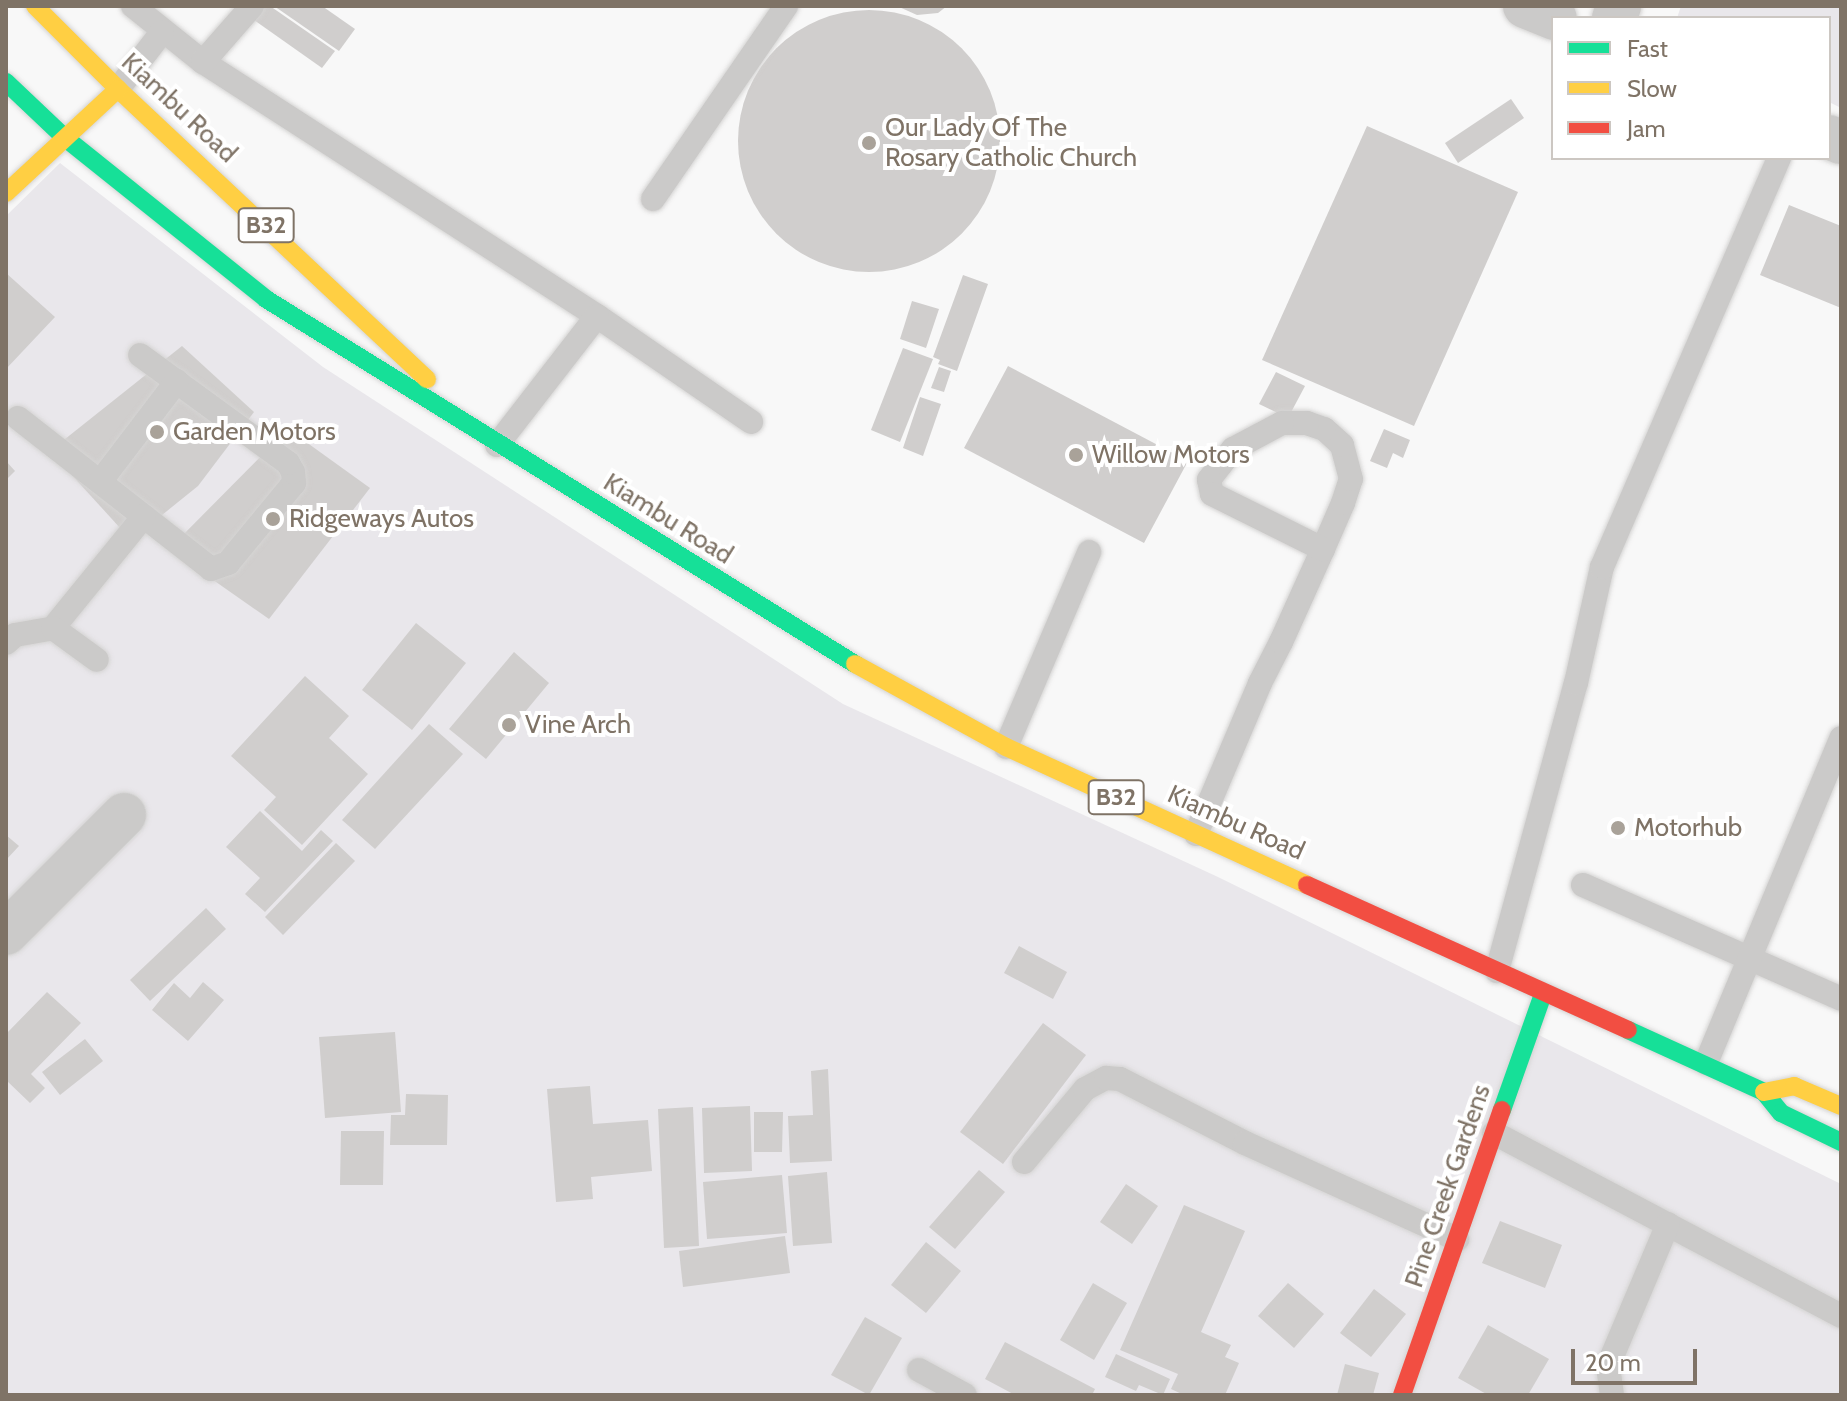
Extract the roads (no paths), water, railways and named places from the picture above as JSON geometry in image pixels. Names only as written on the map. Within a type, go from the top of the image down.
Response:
[{"type":"main road","name":"Kiambu Road","points":[[35,6],[118,89],[497,445]]},
{"type":"main road","name":"Kiambu Road","points":[[6,82],[64,137],[266,299],[822,646],[1006,747],[1543,994],[1706,1063],[1764,1092],[1781,1113],[1841,1142]]},
{"type":"main road","points":[[6,193],[118,89]]},
{"type":"main road","name":"Pine Creek Gardens","points":[[1402,1395],[1543,994]]},
{"type":"main road","name":"Kiambu Road","points":[[1764,1092],[1794,1086],[1841,1106]]},
{"type":"street","points":[[1525,6],[1551,16]]},
{"type":"street","points":[[6,933],[124,815]]},
{"type":"lane","points":[[133,6],[203,62],[597,316],[751,422]]},
{"type":"lane","points":[[203,62],[252,6]]},
{"type":"lane","points":[[653,199],[786,6]]},
{"type":"lane","points":[[118,89],[162,32]]},
{"type":"lane","points":[[1497,971],[1576,683],[1602,567],[1778,160]]},
{"type":"lane","points":[[497,445],[597,316]]},
{"type":"lane","points":[[18,418],[211,569],[228,563],[294,483],[288,463],[140,355]]},
{"type":"lane","points":[[100,482],[177,381]]},
{"type":"lane","points":[[1196,834],[1323,549],[1351,479],[1342,445],[1324,429],[1307,423],[1282,423],[1233,449],[1209,480],[1212,494],[1323,549]]},
{"type":"lane","points":[[6,643],[15,635],[53,628],[144,516]]},
{"type":"lane","points":[[1006,747],[1089,552]]},
{"type":"lane","points":[[53,628],[97,660]]},
{"type":"lane","points":[[1706,1063],[1841,738]]},
{"type":"lane","points":[[1583,885],[1841,999]]},
{"type":"lane","points":[[1024,1162],[1085,1089],[1106,1078],[1120,1079],[1245,1143],[1457,1239]]},
{"type":"lane","points":[[1494,1133],[1841,1316]]},
{"type":"lane","points":[[1612,1395],[1608,1366],[1668,1224]]},
{"type":"lane","points":[[919,1370],[965,1395]]},
{"type":"place","name":"Our Lady Of The Rosary Catholic Church","points":[[869,143]]},
{"type":"place","name":"Garden Motors","points":[[157,432]]},
{"type":"place","name":"Willow Motors","points":[[1076,455]]},
{"type":"place","name":"Ridgeways Autos","points":[[273,519]]},
{"type":"place","name":"Vine Arch","points":[[509,725]]},
{"type":"place","name":"Motorhub","points":[[1618,828]]}]
